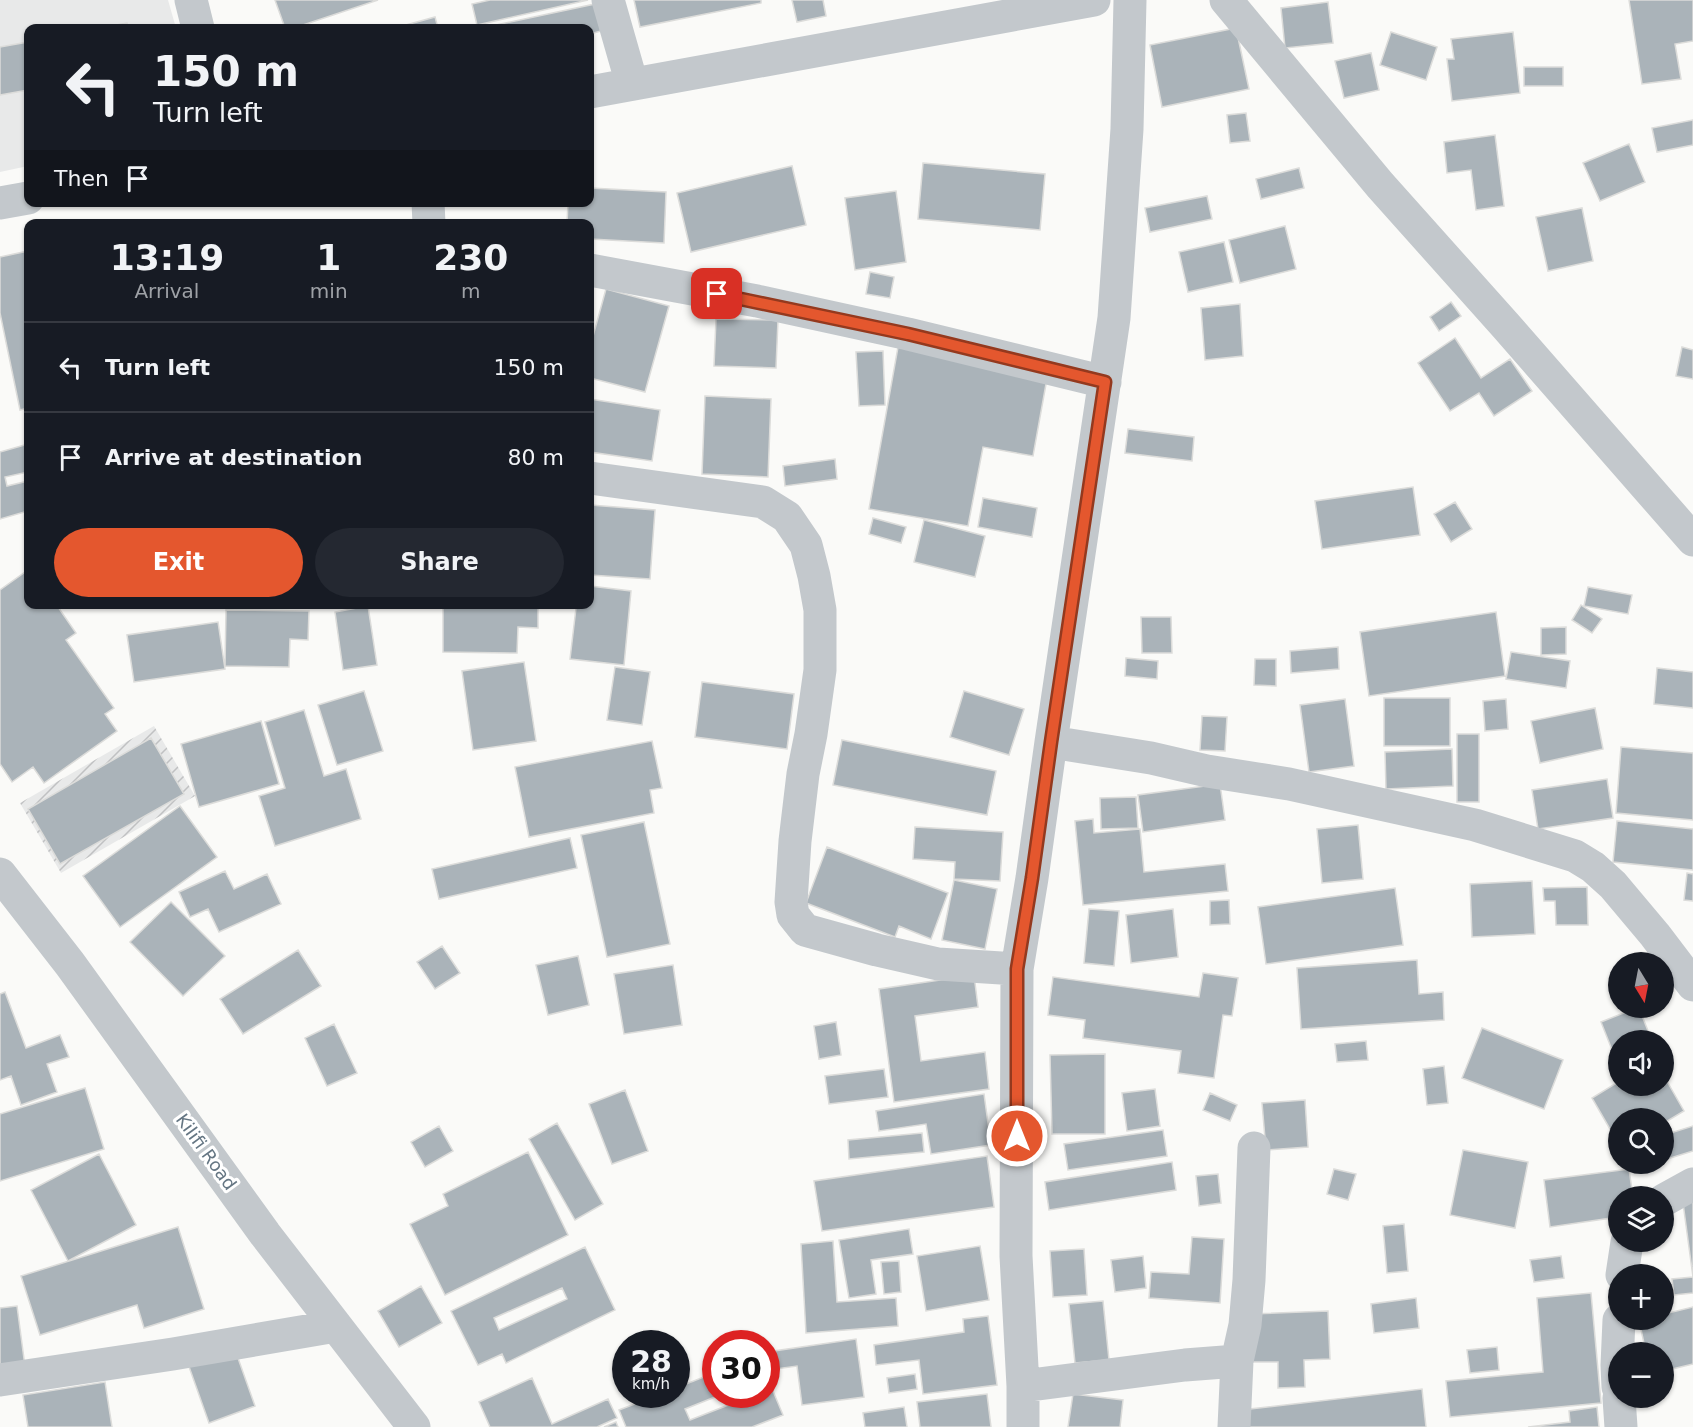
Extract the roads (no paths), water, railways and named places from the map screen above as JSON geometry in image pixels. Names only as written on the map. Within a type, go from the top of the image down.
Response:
[{"type":"street","points":[[191,0],[197,24]]},
{"type":"street","points":[[608,0],[632,84]]},
{"type":"street","points":[[594,91],[1094,0]]},
{"type":"street","points":[[1023,1427],[1016,1256],[1017,969],[1114,318],[1127,129],[1130,0]]},
{"type":"street","points":[[1226,0],[1380,185],[1693,540]]},
{"type":"street","points":[[0,204],[24,199]]},
{"type":"street","points":[[594,271],[908,334],[1105,382]]},
{"type":"street","points":[[594,479],[763,502],[787,517],[806,545],[820,610],[820,670],[795,841],[791,902],[793,915],[798,922],[805,930],[938,964],[1017,969]]},
{"type":"street","points":[[1051,742],[1300,786],[1475,825],[1575,856],[1593,867],[1613,885],[1693,985]]},
{"type":"street","name":"Kilifi Road","points":[[0,875],[77,973],[265,1234],[414,1427]]},
{"type":"street","points":[[1234,1427],[1237,1361],[1245,1326],[1249,1280],[1254,1148]]},
{"type":"street","points":[[1674,1194],[1693,1184]]},
{"type":"street","points":[[0,1380],[336,1326]]},
{"type":"street","points":[[1023,1386],[1185,1365],[1237,1361]]},
{"type":"street","points":[[1620,1408],[1621,1427]]}]
